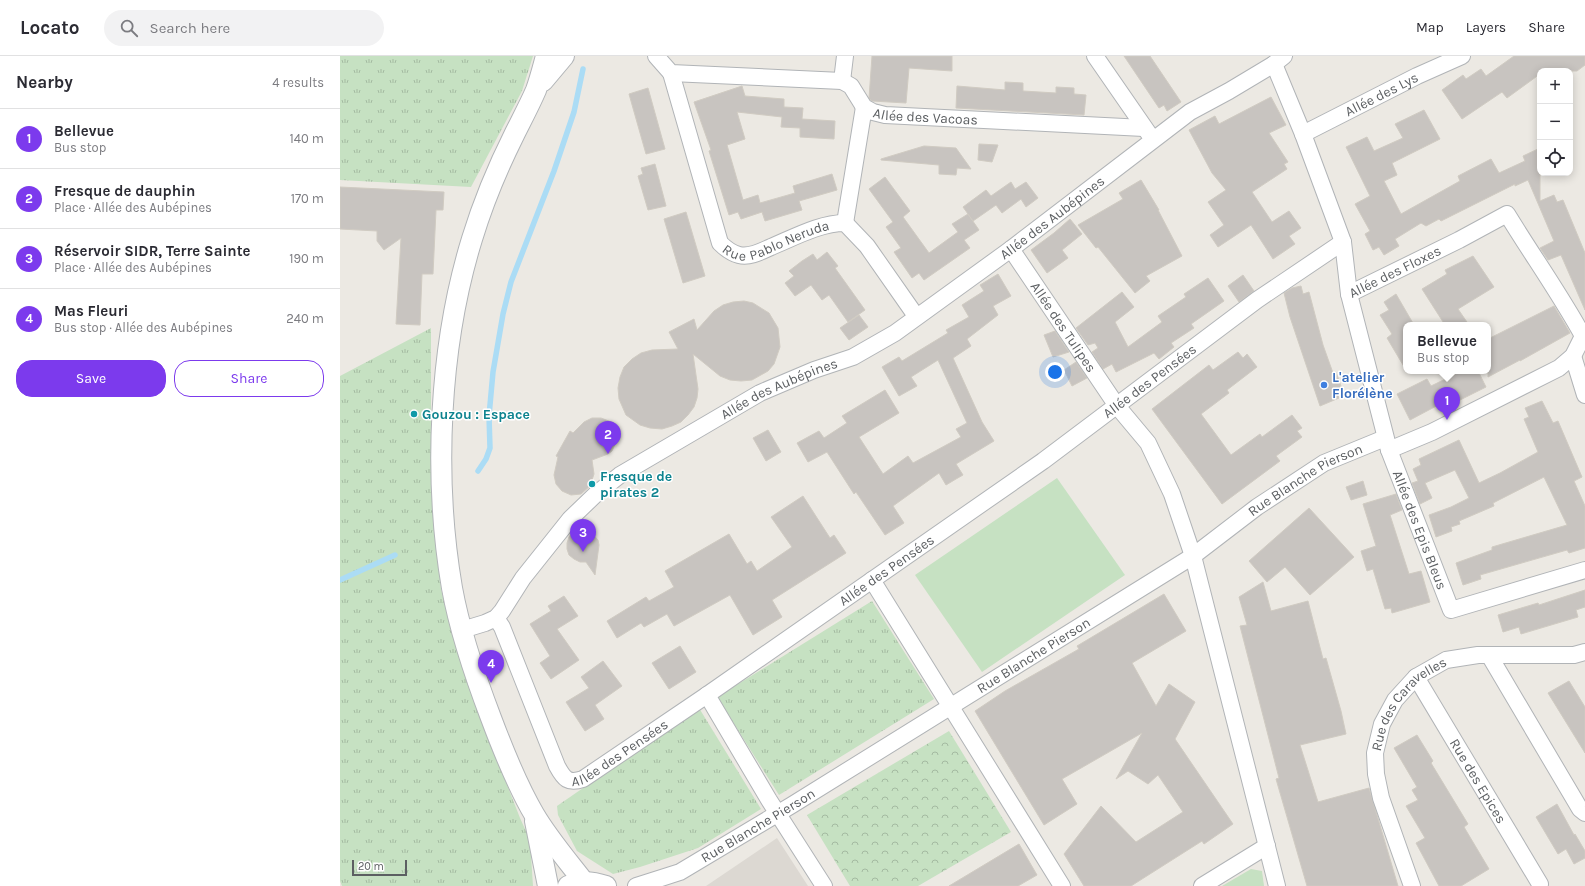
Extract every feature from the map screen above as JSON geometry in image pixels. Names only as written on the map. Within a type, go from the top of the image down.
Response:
[{"type":"street","points":[[546,56],[536,89],[483,204],[462,275],[448,341],[443,407],[443,508],[452,588],[462,630],[478,684],[495,730],[534,815],[576,884],[596,883],[606,886]]},
{"type":"street","points":[[536,89],[564,56]]},
{"type":"street","points":[[656,56],[671,73],[842,81],[846,56]]},
{"type":"street","points":[[1096,56],[1149,134]]},
{"type":"street","name":"Allée des Lys","points":[[1303,134],[1417,76],[1462,56]]},
{"type":"street","name":"Allée des Aubépines","points":[[496,618],[526,573],[570,519],[596,494],[620,475],[760,393],[814,370],[853,357],[895,333],[916,316],[1011,249],[1149,134],[1279,60]]},
{"type":"street","name":"Allée des Floxes","points":[[1279,60],[1303,134],[1343,242],[1349,294],[1459,240],[1507,214],[1584,334]]},
{"type":"street","name":"Rue Pablo Neruda","points":[[671,73],[720,244],[729,252],[740,256],[753,254],[811,230],[833,224],[845,223],[868,246],[916,316]]},
{"type":"street","name":"Allée des Vacoas","points":[[842,81],[851,86],[864,107],[873,112],[885,115],[1149,134]]},
{"type":"street","points":[[845,223],[864,107]]},
{"type":"street","name":"Allée des Pensées","points":[[496,618],[502,627],[557,766],[562,775],[568,781],[574,782],[583,779],[707,695],[1043,461],[1257,300],[1343,242]]},
{"type":"street","name":"Allée des Tulipes","points":[[1011,249],[1116,406],[1148,443],[1172,494],[1192,556],[1277,886]]},
{"type":"street","name":"Allée des Epis Bleus","points":[[1349,294],[1387,444],[1451,610],[1585,570]]},
{"type":"street","points":[[1584,334],[1573,356],[1585,396]]},
{"type":"street","name":"Rue Blanche Pierson","points":[[636,886],[680,872],[778,813],[1192,556],[1257,507],[1324,463],[1432,432],[1559,368],[1573,356]]},
{"type":"street","points":[[872,580],[1062,886]]},
{"type":"street","points":[[462,630],[485,624],[496,618]]},
{"type":"street","name":"Rue des Caravelles","points":[[1412,886],[1381,798],[1376,774],[1375,753],[1382,724],[1395,700],[1416,677],[1446,660],[1478,655],[1574,654],[1585,652]]},
{"type":"street","points":[[1489,655],[1580,809],[1585,813]]},
{"type":"street","name":"Rue des Epices","points":[[1416,677],[1540,884]]},
{"type":"street","points":[[707,695],[824,886]]},
{"type":"street","points":[[534,815],[548,886]]},
{"type":"street","points":[[1202,886],[1267,846]]},
{"type":"street","name":"Rue Blanche Pierson","points":[[666,886],[680,872]]},
{"type":"shaded area","points":[[777,838],[808,886],[706,886]]},
{"type":"green space","points":[[340,56],[533,56],[522,91],[471,187],[340,180]]},
{"type":"green space","points":[[431,328],[431,489],[441,589],[451,631],[481,718],[530,840],[533,886],[342,886],[340,881],[340,376]]},
{"type":"green space","points":[[1057,478],[1125,575],[982,672],[915,575]]},
{"type":"green space","points":[[872,601],[934,699],[779,795],[717,697]]},
{"type":"green space","points":[[699,708],[761,809],[698,848],[640,867],[613,874],[577,851],[558,815],[557,806]]},
{"type":"green space","points":[[949,731],[1011,832],[918,886],[850,886],[807,815]]},
{"type":"green space","points":[[1251,869],[1262,871],[1264,886],[1222,886]]},
{"type":"building","points":[[872,56],[952,56],[952,71],[909,68],[906,103],[872,101],[869,98]]},
{"type":"building","points":[[1124,56],[1150,56],[1181,102],[1167,111],[1164,105],[1159,108]]},
{"type":"building","points":[[1514,56],[1585,56],[1585,65],[1577,71],[1573,71],[1573,68],[1537,68],[1537,76],[1507,98],[1502,92],[1462,119],[1442,90],[1463,75],[1466,79],[1481,69],[1486,76]]},
{"type":"building","points":[[1005,82],[1023,83],[1023,91],[1056,93],[1056,87],[1074,88],[1074,94],[1086,95],[1084,115],[956,108],[957,86],[1005,90]]},
{"type":"building","points":[[742,86],[745,96],[784,99],[784,107],[803,108],[802,119],[835,121],[834,139],[800,137],[800,128],[781,127],[782,117],[737,112],[745,139],[727,145],[743,200],[758,195],[760,203],[795,193],[793,186],[832,174],[837,190],[799,201],[802,210],[765,221],[762,212],[741,219],[738,212],[729,215],[709,151],[711,150],[694,102]]},
{"type":"building","points":[[648,88],[665,149],[646,154],[629,94]]},
{"type":"building","points":[[1271,97],[1286,125],[1269,133],[1288,162],[1284,164],[1287,169],[1252,192],[1272,222],[1289,211],[1301,228],[1289,236],[1295,244],[1273,259],[1251,225],[1218,247],[1210,235],[1224,225],[1208,202],[1226,190],[1212,173],[1189,130],[1215,116],[1219,124]]},
{"type":"building","points":[[1424,110],[1440,139],[1392,163],[1397,175],[1384,181],[1401,214],[1460,181],[1458,176],[1491,159],[1499,173],[1525,161],[1523,156],[1537,149],[1537,176],[1540,176],[1540,201],[1554,195],[1557,202],[1563,200],[1585,253],[1585,310],[1561,255],[1548,260],[1540,248],[1554,241],[1528,180],[1515,186],[1515,184],[1441,221],[1439,219],[1426,226],[1421,223],[1395,239],[1399,246],[1384,255],[1379,247],[1373,250],[1365,234],[1370,231],[1355,204],[1370,196],[1346,147],[1367,137],[1374,151],[1403,138],[1395,124]]},
{"type":"building","points":[[979,144],[998,145],[992,162],[978,160]]},
{"type":"building","points":[[924,146],[956,148],[971,169],[957,168],[956,175],[939,174],[939,165],[881,160]]},
{"type":"building","points":[[655,164],[666,206],[648,210],[638,176],[643,174],[641,168]]},
{"type":"building","points":[[885,177],[910,211],[903,217],[929,253],[958,232],[952,224],[968,214],[979,230],[964,240],[970,248],[924,280],[919,273],[912,278],[894,252],[901,248],[886,227],[893,222],[869,189]]},
{"type":"building","points":[[1141,180],[1159,210],[1182,256],[1146,276],[1150,281],[1135,293],[1078,225],[1123,199],[1119,193]]},
{"type":"building","points":[[1011,182],[1015,189],[1026,182],[1038,198],[1026,207],[1021,199],[1002,213],[996,205],[973,221],[963,207],[986,190],[991,196]]},
{"type":"building","points":[[340,187],[444,192],[443,210],[436,210],[433,274],[422,274],[420,325],[396,324],[401,238],[384,250],[377,241],[377,231],[340,229]]},
{"type":"building","points":[[686,212],[705,276],[683,283],[664,219]]},
{"type":"building","points":[[1070,219],[1082,234],[1062,250],[1068,258],[1047,273],[1031,250]]},
{"type":"building","points":[[827,252],[838,266],[835,268],[865,310],[848,322],[829,295],[822,300],[811,285],[795,296],[785,283],[794,276],[789,271],[802,261],[813,254],[817,260]]},
{"type":"building","points":[[1473,256],[1494,287],[1458,309],[1467,322],[1443,322],[1422,289],[1447,274],[1445,270]]},
{"type":"building","points":[[998,274],[1011,296],[993,306],[998,315],[967,339],[971,346],[953,358],[982,422],[994,441],[956,464],[963,475],[946,485],[939,473],[893,506],[904,523],[885,535],[856,492],[854,494],[827,452],[808,462],[797,443],[819,431],[824,438],[847,423],[842,416],[885,390],[899,413],[859,437],[883,474],[908,456],[913,463],[961,437],[956,429],[967,423],[938,360],[911,377],[917,386],[899,396],[882,367],[899,357],[902,361],[948,333],[946,330],[969,317],[962,305],[984,291],[980,285]]},
{"type":"building","points":[[1243,275],[1254,291],[1239,302],[1228,286]]},
{"type":"building","points":[[1208,278],[1224,301],[1191,324],[1194,328],[1171,343],[1174,347],[1159,359],[1154,353],[1116,372],[1112,364],[1103,369],[1092,352],[1098,348],[1095,343],[1088,345],[1076,328],[1122,292],[1134,307],[1115,322],[1128,347],[1162,322],[1158,316],[1186,297],[1184,294]]},
{"type":"building","points":[[1301,286],[1303,294],[1309,292],[1323,345],[1333,373],[1336,372],[1342,389],[1336,390],[1339,398],[1320,406],[1290,317],[1284,293],[1292,288]]},
{"type":"building","points":[[1396,294],[1412,322],[1403,322],[1403,365],[1387,338],[1392,334],[1380,315],[1389,310],[1384,302]]},
{"type":"building","points":[[744,301],[753,303],[769,313],[778,328],[780,347],[774,364],[768,371],[752,380],[730,380],[720,376],[693,354],[698,389],[697,398],[694,407],[681,422],[662,429],[650,428],[640,425],[626,415],[619,399],[618,388],[624,367],[632,359],[641,353],[652,350],[678,349],[669,332],[694,319],[697,330],[714,311],[723,305]]},
{"type":"building","points":[[1554,306],[1570,333],[1488,377],[1488,374],[1491,374],[1491,338]]},
{"type":"building","points":[[859,315],[868,327],[849,340],[840,328]]},
{"type":"building","points":[[1055,331],[1069,352],[1053,357],[1044,335]]},
{"type":"building","points":[[1238,352],[1243,358],[1247,354],[1257,367],[1227,390],[1229,393],[1201,414],[1231,455],[1260,434],[1262,437],[1292,415],[1302,428],[1297,431],[1302,437],[1276,456],[1280,461],[1222,504],[1152,409],[1209,365],[1213,370]]},
{"type":"building","points":[[1076,362],[1087,378],[1072,386],[1064,370]]},
{"type":"building","points":[[1456,374],[1480,374],[1486,387],[1444,408],[1442,403],[1410,420],[1397,394],[1427,379],[1431,386]]},
{"type":"building","points":[[1542,401],[1553,423],[1558,421],[1582,477],[1574,481],[1585,506],[1585,548],[1569,553],[1567,550],[1480,575],[1481,579],[1463,585],[1456,563],[1492,550],[1492,547],[1567,525],[1544,477],[1493,503],[1494,506],[1459,521],[1460,524],[1451,527],[1452,531],[1436,537],[1429,515],[1451,507],[1469,498],[1455,470],[1425,483],[1432,498],[1420,504],[1412,483],[1418,481],[1413,469],[1421,465],[1419,459],[1459,440],[1479,483],[1500,473],[1538,452],[1524,419],[1529,417],[1525,408]]},
{"type":"building","points":[[592,418],[601,418],[614,423],[616,442],[612,451],[608,454],[592,460],[594,474],[590,486],[581,494],[571,495],[562,491],[556,484],[554,475],[558,457],[556,456],[570,431],[573,433],[584,422]]},
{"type":"building","points":[[768,430],[781,452],[766,461],[753,438]]},
{"type":"building","points":[[1363,481],[1367,495],[1351,500],[1346,487]]},
{"type":"building","points":[[1396,494],[1402,510],[1390,515],[1409,574],[1421,571],[1430,602],[1392,613],[1391,608],[1385,609],[1373,569],[1367,571],[1361,551],[1376,546],[1363,504]]},
{"type":"building","points":[[803,496],[830,538],[834,535],[846,553],[772,600],[782,617],[753,635],[730,595],[674,626],[667,614],[644,627],[641,623],[617,638],[607,621],[646,597],[649,601],[674,587],[665,571],[729,534],[747,564],[751,561],[757,571],[792,547],[771,517]]},
{"type":"building","points":[[1309,508],[1354,557],[1310,595],[1285,567],[1267,582],[1249,561]]},
{"type":"building","points":[[585,529],[590,531],[598,540],[599,545],[595,575],[586,562],[580,562],[574,559],[569,555],[567,549],[569,537],[573,532]]},
{"type":"building","points":[[1263,582],[1271,611],[1308,601],[1323,659],[1326,658],[1341,711],[1346,734],[1300,745],[1318,802],[1369,788],[1398,886],[1307,886],[1276,779],[1279,778],[1240,626],[1247,625],[1239,597]]},
{"type":"building","points":[[1585,590],[1585,607],[1576,610],[1578,617],[1521,634],[1519,627],[1503,632],[1498,615],[1538,603],[1539,605]]},
{"type":"building","points":[[1164,594],[1186,631],[1132,663],[1156,706],[1169,684],[1195,702],[1175,739],[1233,824],[1204,844],[1202,841],[1131,886],[1084,886],[1064,854],[1101,806],[1136,842],[1183,812],[1158,775],[1148,784],[1128,771],[1116,779],[1142,733],[1062,779],[1077,804],[1044,825],[975,711],[1005,691],[1079,649],[1077,646]]},
{"type":"building","points":[[564,596],[578,616],[557,629],[579,660],[551,679],[540,663],[550,656],[530,624],[551,611],[548,606]]},
{"type":"building","points":[[680,646],[696,672],[669,689],[652,663]]},
{"type":"building","points":[[603,661],[622,686],[595,705],[604,719],[585,731],[566,702],[589,688],[581,677]]},
{"type":"building","points":[[1569,681],[1585,707],[1585,753],[1548,693]]},
{"type":"building","points":[[1417,735],[1433,761],[1431,763],[1468,824],[1464,827],[1489,869],[1461,886],[1439,886],[1416,843],[1425,838],[1406,806],[1418,800],[1412,790],[1417,787],[1394,748]]},
{"type":"building","points":[[1557,804],[1574,835],[1575,834],[1585,851],[1585,858],[1574,864],[1566,849],[1558,854],[1536,817]]},
{"type":"building","points":[[1019,844],[1037,875],[1018,886],[949,886]]},
{"type":"waterway","points":[[478,471],[486,459],[490,448],[489,416],[493,372],[503,314],[511,282],[554,171],[574,112],[583,69]]},
{"type":"waterway","points":[[340,580],[395,555]]},
{"type":"place","name":"L'atelier Florélène","points":[[1324,385]]},
{"type":"place","name":"Gouzou : Espace","points":[[414,414]]},
{"type":"place","name":"Bellevue","points":[[1447,420]]},
{"type":"place","name":"Fresque de dauphin","points":[[608,454]]},
{"type":"place","name":"Fresque de pirates 2","points":[[592,484]]},
{"type":"place","name":"Réservoir SIDR, Terre Sainte","points":[[583,552]]},
{"type":"place","name":"Mas Fleuri","points":[[491,683]]}]
